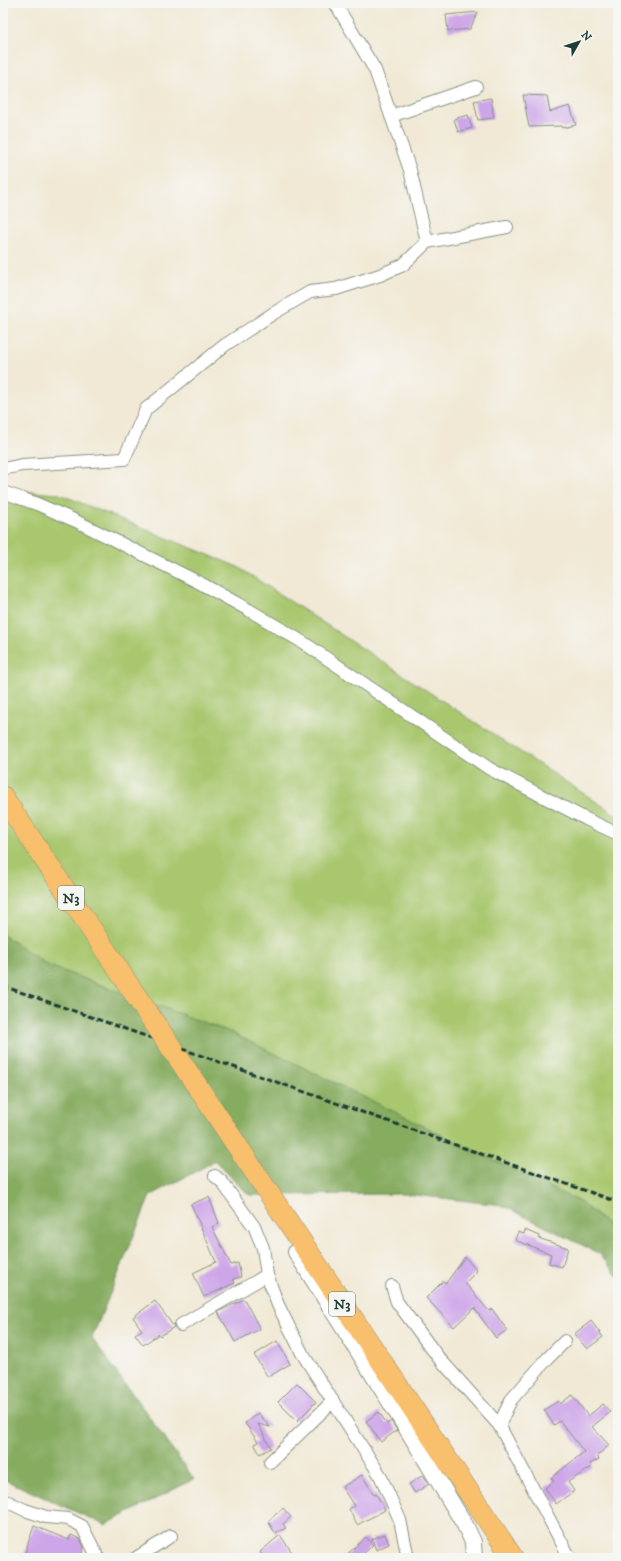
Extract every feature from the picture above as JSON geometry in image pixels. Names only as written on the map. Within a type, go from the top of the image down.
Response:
[{"type":"highway","name":"N3","points":[[3,797],[248,1165],[513,1558]]},
{"type":"street","points":[[335,3],[375,70],[410,170],[427,242]]},
{"type":"street","points":[[391,116],[476,87]]},
{"type":"street","points":[[3,469],[22,465],[124,459],[146,409],[225,345],[310,292],[336,288],[380,275],[403,265],[427,242],[507,227]]},
{"type":"street","points":[[3,492],[37,504],[76,521],[200,583],[250,610],[311,648],[490,769],[618,834]]},
{"type":"street","points":[[248,1165],[273,1214],[409,1432],[461,1519],[473,1542],[474,1558]]},
{"type":"street","points":[[215,1176],[222,1182],[255,1228],[264,1248],[266,1275],[278,1305],[302,1353],[380,1475],[400,1520],[408,1558]]},
{"type":"street","points":[[181,1324],[266,1275]]},
{"type":"street","points":[[392,1286],[396,1302],[438,1357],[498,1425],[570,1558]]},
{"type":"street","points":[[498,1425],[511,1400],[565,1341]]},
{"type":"street","points":[[270,1462],[333,1401]]},
{"type":"street","points":[[3,1501],[46,1517],[68,1519],[82,1526],[98,1558]]},
{"type":"street","points":[[136,1558],[171,1536]]},
{"type":"green space","points":[[3,490],[59,494],[238,567],[618,816],[618,1233],[580,1202],[49,966],[3,935]]},
{"type":"green space","points":[[3,935],[49,966],[230,1032],[580,1202],[618,1233],[618,1277],[600,1254],[502,1205],[406,1194],[249,1195],[215,1161],[150,1196],[92,1338],[194,1479],[105,1525],[3,1479]]},
{"type":"building","points":[[478,12],[470,29],[448,31],[446,15]]},
{"type":"building","points":[[523,95],[547,96],[550,112],[570,106],[576,125],[562,128],[561,126],[529,127]]},
{"type":"building","points":[[491,98],[494,118],[478,120],[474,101]]},
{"type":"building","points":[[468,115],[472,128],[458,132],[454,119]]},
{"type":"building","points":[[209,1197],[219,1223],[212,1227],[231,1265],[238,1263],[241,1277],[233,1279],[235,1283],[204,1297],[193,1273],[216,1262],[191,1204]]},
{"type":"building","points":[[525,1230],[539,1236],[538,1238],[568,1248],[562,1267],[549,1263],[551,1254],[515,1240],[518,1232],[524,1234]]},
{"type":"building","points":[[465,1257],[477,1271],[465,1283],[489,1311],[492,1309],[507,1330],[496,1338],[474,1308],[454,1327],[426,1298],[443,1281],[446,1283]]},
{"type":"building","points":[[244,1299],[260,1329],[235,1342],[218,1312]]},
{"type":"building","points":[[155,1301],[174,1327],[160,1336],[159,1334],[143,1345],[135,1334],[142,1330],[133,1317]]},
{"type":"building","points":[[591,1321],[603,1337],[587,1349],[574,1334]]},
{"type":"building","points":[[277,1341],[290,1364],[268,1377],[254,1355]]},
{"type":"building","points":[[297,1383],[316,1402],[297,1421],[278,1402]]},
{"type":"building","points":[[572,1395],[588,1416],[603,1404],[610,1412],[592,1427],[609,1445],[597,1456],[599,1459],[590,1464],[592,1467],[568,1482],[574,1491],[556,1504],[545,1488],[554,1481],[551,1478],[584,1452],[560,1421],[554,1425],[544,1410],[558,1401],[560,1404]]},
{"type":"building","points":[[379,1412],[387,1424],[391,1421],[397,1430],[381,1442],[366,1421]]},
{"type":"building","points":[[258,1413],[270,1427],[258,1424],[271,1448],[260,1454],[254,1444],[258,1442],[245,1423]]},
{"type":"building","points":[[362,1475],[374,1495],[376,1494],[385,1510],[357,1525],[349,1509],[354,1506],[342,1487]]},
{"type":"building","points":[[423,1475],[429,1484],[415,1493],[409,1484]]},
{"type":"building","points":[[283,1508],[291,1517],[283,1524],[286,1528],[275,1533],[268,1521]]},
{"type":"building","points":[[34,1526],[69,1540],[71,1535],[80,1539],[84,1547],[80,1558],[23,1558]]},
{"type":"building","points":[[385,1534],[389,1544],[376,1550],[372,1539]]},
{"type":"building","points":[[280,1535],[296,1558],[265,1558],[260,1552]]},
{"type":"building","points":[[366,1537],[373,1545],[359,1558],[343,1558]]},
{"type":"railway","points":[[3,986],[618,1202]]}]
